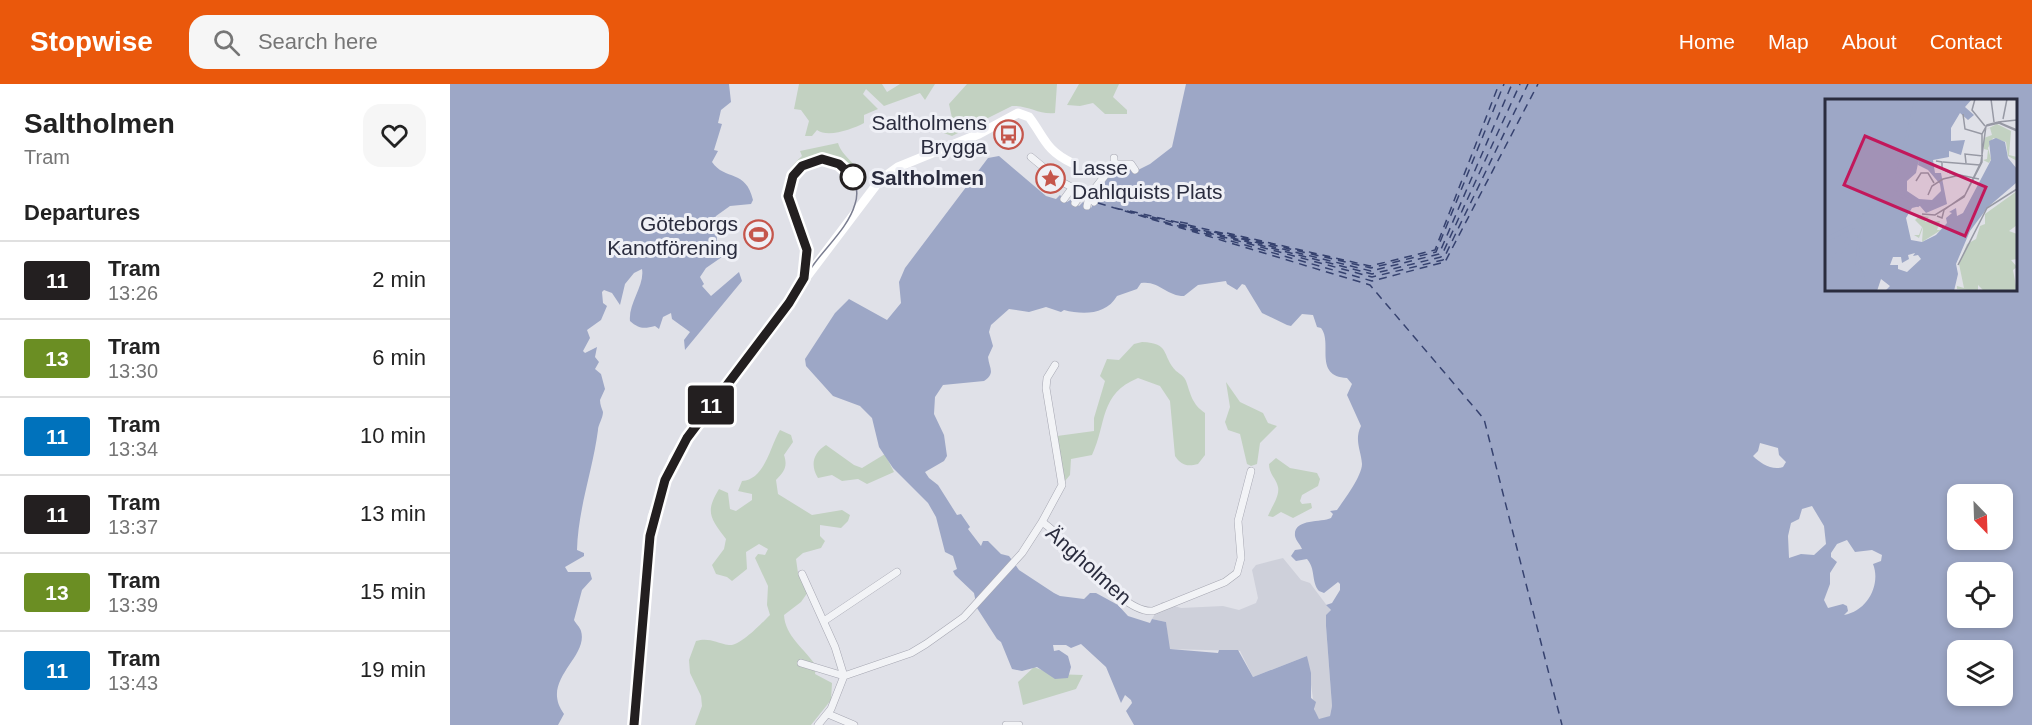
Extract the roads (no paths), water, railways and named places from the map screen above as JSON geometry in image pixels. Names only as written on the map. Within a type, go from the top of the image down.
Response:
[{"type":"street","points":[[632,725],[649,530],[664,476],[680,445],[880,180],[898,167],[979,134],[1018,113],[1029,117],[1045,144],[1059,157],[1072,163]]},
{"type":"street","points":[[1031,157],[1060,181],[1082,193],[1090,201],[1114,161]]},
{"type":"street","points":[[1114,161],[1131,164],[1135,170]]},
{"type":"street","points":[[1114,161],[1124,172]]},
{"type":"street","points":[[1064,199],[1072,188]]},
{"type":"street","points":[[1076,203],[1082,193]]},
{"type":"street","name":"Ängholmen","points":[[844,676],[917,650],[964,617],[1013,562],[1042,522],[1062,484],[1046,388],[1047,378],[1055,365]]},
{"type":"street","name":"Ängholmen","points":[[1042,522],[1067,543],[1124,602],[1144,611],[1153,611],[1225,582],[1238,573],[1241,558],[1238,521],[1251,471]]},
{"type":"street","points":[[824,621],[897,572]]},
{"type":"street","points":[[802,574],[824,621],[844,676],[828,714],[818,725]]},
{"type":"street","points":[[801,663],[844,676]]},
{"type":"street","points":[[828,714],[854,725]]},
{"type":"street","points":[[1006,725],[1018,725]]},
{"type":"water","points":[[450,84],[729,84],[731,102],[721,110],[718,123],[722,124],[714,150],[718,151],[712,162],[723,172],[740,179],[750,190],[753,200],[751,204],[730,206],[716,216],[717,242],[714,243],[713,251],[729,243],[732,250],[706,268],[700,277],[704,284],[702,286],[711,296],[739,272],[742,281],[685,350],[684,340],[690,332],[672,319],[671,313],[663,317],[659,329],[655,326],[639,327],[630,321],[631,308],[641,281],[642,269],[634,273],[625,284],[620,305],[612,293],[604,290],[602,292],[603,303],[607,306],[601,320],[587,330],[590,338],[583,351],[585,353],[597,347],[595,357],[599,362],[595,369],[601,374],[605,389],[600,400],[603,412],[578,535],[577,550],[584,553],[584,556],[565,567],[568,572],[590,572],[592,579],[582,590],[574,620],[580,630],[582,641],[557,690],[558,702],[564,714],[558,725],[450,725]]},
{"type":"water","points":[[1186,84],[2032,84],[2032,725],[1134,725],[1126,711],[1132,703],[1131,700],[1125,695],[1121,703],[1106,667],[1081,644],[1071,648],[1066,645],[1053,645],[1054,651],[1059,650],[1068,656],[1071,667],[1068,678],[1055,679],[1037,667],[1022,671],[1012,669],[1001,642],[977,608],[974,593],[955,575],[953,571],[957,569],[953,556],[945,552],[936,517],[928,503],[893,468],[879,447],[872,418],[860,406],[833,396],[806,366],[805,359],[835,313],[849,299],[887,320],[901,303],[899,282],[905,268],[988,158],[999,156],[1046,196],[1056,199],[1060,195],[1067,202],[1072,199],[1079,206],[1083,202],[1091,208],[1108,176],[1117,173],[1120,176],[1127,169],[1126,166],[1130,166],[1134,172],[1150,164],[1172,147]],"holes":[[[1226,281],[1237,290],[1242,284],[1245,285],[1262,313],[1287,325],[1291,326],[1302,314],[1313,315],[1317,327],[1321,328],[1324,334],[1327,365],[1330,371],[1337,376],[1347,378],[1352,384],[1347,395],[1361,426],[1358,440],[1362,464],[1359,475],[1337,510],[1330,511],[1333,514],[1331,518],[1298,526],[1295,536],[1302,549],[1295,550],[1291,556],[1296,561],[1307,559],[1312,567],[1315,584],[1319,591],[1324,593],[1338,582],[1340,584],[1340,590],[1332,603],[1326,605],[1331,610],[1326,615],[1326,626],[1332,706],[1330,716],[1319,719],[1314,709],[1316,702],[1311,698],[1311,673],[1307,656],[1253,677],[1238,650],[1219,650],[1218,653],[1170,649],[1166,622],[1152,619],[1150,623],[1128,616],[1118,605],[1096,593],[1090,593],[1084,599],[1060,596],[1019,570],[1009,556],[1001,554],[988,541],[983,541],[981,546],[968,529],[970,527],[961,514],[957,515],[938,485],[925,472],[944,461],[947,456],[944,435],[934,414],[935,397],[943,385],[984,381],[988,378],[991,370],[988,357],[993,346],[989,332],[991,325],[1009,309],[1029,312],[1046,307],[1061,312],[1064,310],[1086,313],[1107,307],[1117,296],[1137,289],[1141,283],[1152,284],[1172,294],[1184,296],[1198,285]],[[1760,443],[1778,448],[1779,455],[1786,462],[1783,467],[1771,467],[1753,456],[1758,451]],[[1812,506],[1824,526],[1826,544],[1814,555],[1801,554],[1789,558],[1788,536],[1791,523],[1799,519],[1802,509]],[[1847,540],[1855,552],[1872,550],[1882,555],[1881,561],[1873,564],[1875,580],[1870,596],[1860,608],[1844,615],[1848,611],[1847,606],[1843,604],[1828,608],[1824,600],[1830,584],[1830,573],[1837,562],[1831,557],[1831,553],[1837,544]]]},
{"type":"tram line","name":"11","points":[[634,725],[650,536],[665,480],[687,438],[789,303],[804,278],[807,250],[788,196],[793,176],[802,166],[822,159],[830,160],[846,168],[853,177]]},
{"type":"tram line","points":[[630,725],[645,552],[652,507],[667,466],[688,431],[780,310],[803,279],[814,264],[837,236],[848,220],[855,204],[856,187],[849,172],[843,166],[828,159],[809,162],[798,169],[790,181],[789,200],[807,253],[806,271],[804,276],[803,280],[801,284],[687,438],[662,488],[649,543],[634,725]]},
{"type":"place","name":"Saltholmens Brygga","points":[[1008,134]]},
{"type":"place","name":"Saltholmen","points":[[853,177]]},
{"type":"place","name":"Lasse Dahlquists Plats","points":[[1051,179]]},
{"type":"place","name":"Göteborgs Kanotförening","points":[[759,235]]}]
